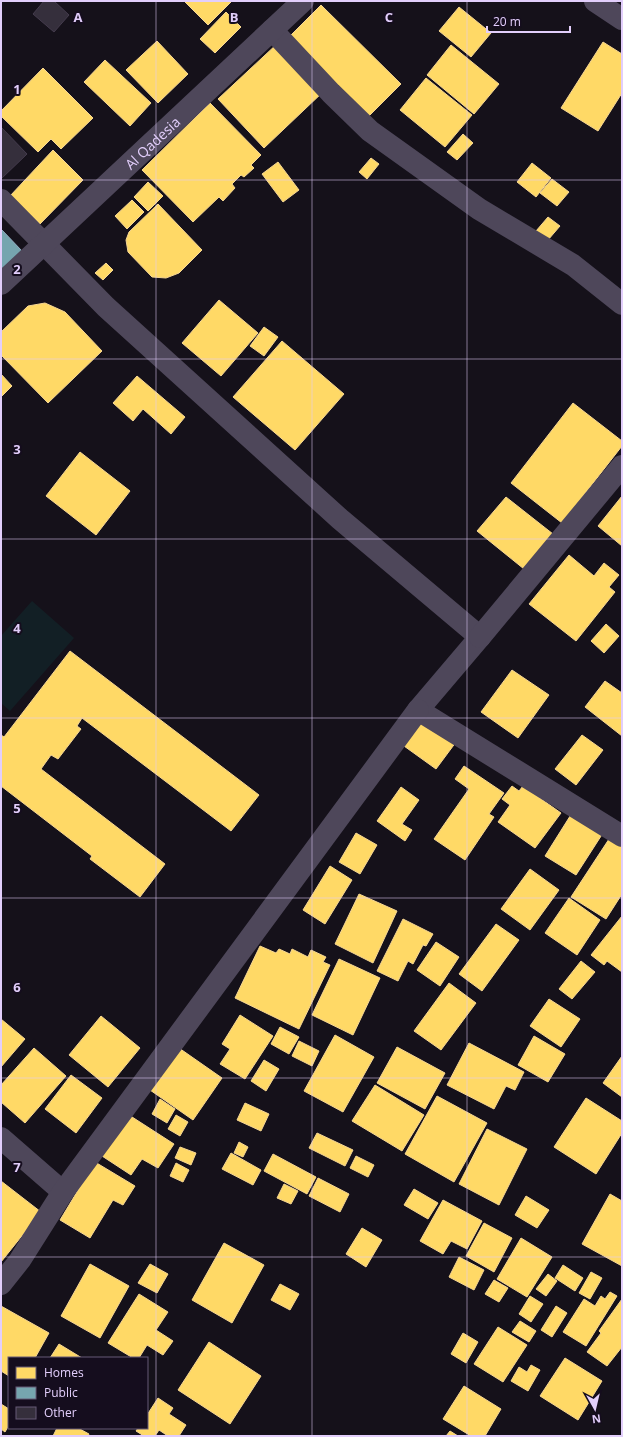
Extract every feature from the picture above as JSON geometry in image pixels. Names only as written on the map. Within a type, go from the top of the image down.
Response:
[{"type":"street","name":"Al Qadesia","points":[[1,284],[303,1]]},
{"type":"street","points":[[595,1],[622,19]]},
{"type":"street","points":[[272,30],[331,93],[370,131],[479,209],[572,265],[622,304]]},
{"type":"street","points":[[1,200],[106,307],[340,520],[480,636]]},
{"type":"street","points":[[1,1284],[20,1260],[63,1192],[418,710],[622,466]]},
{"type":"street","points":[[418,710],[622,836]]},
{"type":"street","points":[[1,1138],[63,1192]]},
{"type":"shaded area","points":[[32,601],[74,638],[10,711],[1,703],[1,636]]},
{"type":"building: Homes","points":[[184,1],[232,1],[208,25]]},
{"type":"building: Homes","points":[[321,5],[401,84],[365,120],[285,41]]},
{"type":"building: Homes","points":[[459,7],[491,33],[471,57],[439,31]]},
{"type":"building: Homes","points":[[226,12],[241,27],[215,53],[200,39]]},
{"type":"building: Homes","points":[[157,41],[188,74],[158,103],[126,70]]},
{"type":"building: Homes","points":[[603,42],[622,54],[622,93],[598,131],[561,108]]},
{"type":"building: Homes","points":[[278,43],[324,91],[264,148],[218,99]]},
{"type":"building: Homes","points":[[451,45],[499,84],[474,114],[427,75]]},
{"type":"building: Homes","points":[[105,60],[151,103],[130,126],[84,82]]},
{"type":"building: Homes","points":[[43,68],[93,118],[61,149],[51,139],[38,152],[1,116],[1,111]]},
{"type":"building: Homes","points":[[426,78],[472,115],[445,147],[400,110]]},
{"type":"building: Homes","points":[[210,103],[261,155],[251,165],[254,168],[244,177],[241,175],[232,184],[235,188],[223,201],[219,197],[193,222],[142,170]]},
{"type":"building: Homes","points":[[463,134],[473,143],[457,160],[447,152]]},
{"type":"building: Homes","points":[[53,150],[83,180],[40,224],[10,196]]},
{"type":"building: Homes","points":[[371,158],[379,164],[367,179],[359,172]]},
{"type":"building: Homes","points":[[278,162],[299,190],[283,202],[262,174]]},
{"type":"building: Homes","points":[[532,163],[551,178],[536,197],[517,182]]},
{"type":"building: Homes","points":[[552,179],[569,192],[557,206],[540,193]]},
{"type":"building: Homes","points":[[148,182],[163,196],[148,211],[134,197]]},
{"type":"building: Homes","points":[[132,200],[144,212],[127,229],[115,216]]},
{"type":"building: Homes","points":[[158,204],[202,250],[179,273],[166,278],[152,277],[128,252],[126,240],[129,232]]},
{"type":"building: Homes","points":[[548,217],[560,226],[548,240],[536,231]]},
{"type":"building: Homes","points":[[106,263],[113,270],[103,280],[95,273]]},
{"type":"building: Homes","points":[[219,300],[258,333],[221,376],[182,343]]},
{"type":"building: Homes","points":[[45,303],[65,312],[102,351],[48,403],[1,355],[1,332],[28,306]]},
{"type":"building: Homes","points":[[264,327],[278,337],[264,356],[250,346]]},
{"type":"building: Homes","points":[[282,341],[344,394],[295,450],[233,397]]},
{"type":"building: Homes","points":[[1,374],[12,386],[1,397]]},
{"type":"building: Homes","points":[[137,376],[185,417],[171,434],[143,409],[133,421],[113,403]]},
{"type":"building: Homes","points":[[573,403],[622,441],[622,446],[562,523],[511,483]]},
{"type":"building: Homes","points":[[80,452],[130,491],[96,535],[46,496]]},
{"type":"building: Homes","points":[[622,496],[622,546],[598,526]]},
{"type":"building: Homes","points":[[506,497],[553,534],[524,569],[477,531]]},
{"type":"building: Homes","points":[[569,555],[594,576],[604,563],[619,575],[609,587],[615,592],[576,641],[529,604]]},
{"type":"building: Homes","points":[[606,624],[619,636],[604,653],[591,641]]},
{"type":"building: Homes","points":[[70,651],[259,795],[231,831],[82,718],[77,726],[81,729],[58,759],[51,755],[41,769],[165,864],[140,897],[90,859],[92,856],[1,786],[1,735],[4,737]]},
{"type":"building: Homes","points":[[512,670],[549,695],[518,738],[481,712]]},
{"type":"building: Homes","points":[[605,681],[622,693],[622,736],[585,707]]},
{"type":"building: Homes","points":[[430,711],[462,734],[436,769],[404,746]]},
{"type":"building: Homes","points":[[582,735],[603,750],[576,785],[555,769]]},
{"type":"building: Homes","points":[[464,766],[504,793],[489,814],[494,817],[465,860],[434,839],[469,789],[455,779]]},
{"type":"building: Homes","points":[[512,786],[519,791],[523,786],[561,813],[535,848],[498,822],[510,805],[502,799]]},
{"type":"building: Homes","points":[[401,787],[419,800],[402,824],[412,830],[405,841],[377,821]]},
{"type":"building: Homes","points":[[572,813],[603,833],[576,875],[545,856]]},
{"type":"building: Homes","points":[[356,833],[377,845],[360,874],[339,862]]},
{"type":"building: Homes","points":[[611,836],[622,842],[622,894],[606,919],[571,897]]},
{"type":"building: Homes","points":[[330,866],[352,880],[325,924],[303,910]]},
{"type":"building: Homes","points":[[530,869],[559,890],[530,930],[501,909]]},
{"type":"building: Homes","points":[[359,894],[397,911],[373,963],[335,944]]},
{"type":"building: Homes","points":[[569,898],[600,920],[577,955],[545,933]]},
{"type":"building: Homes","points":[[622,916],[622,972],[607,961],[604,965],[591,955]]},
{"type":"building: Homes","points":[[403,919],[433,934],[426,946],[423,945],[413,964],[408,961],[398,981],[377,971]]},
{"type":"building: Homes","points":[[496,924],[519,940],[482,991],[459,974]]},
{"type":"building: Homes","points":[[436,942],[459,957],[440,986],[417,970]]},
{"type":"building: Homes","points":[[260,946],[276,953],[279,949],[290,954],[292,949],[308,957],[311,950],[326,957],[323,962],[330,965],[299,1029],[235,998]]},
{"type":"building: Homes","points":[[339,959],[380,978],[353,1035],[312,1015]]},
{"type":"building: Homes","points":[[581,961],[595,972],[572,999],[559,989]]},
{"type":"building: Homes","points":[[449,983],[476,1003],[441,1050],[414,1031]]},
{"type":"building: Homes","points":[[549,999],[580,1019],[561,1047],[530,1026]]},
{"type":"building: Homes","points":[[240,1015],[273,1036],[245,1079],[220,1064],[230,1049],[222,1044]]},
{"type":"building: Homes","points":[[101,1016],[140,1048],[108,1087],[69,1055]]},
{"type":"building: Homes","points":[[1,1019],[25,1039],[1,1067]]},
{"type":"building: Homes","points":[[280,1027],[299,1037],[289,1054],[271,1044]]},
{"type":"building: Homes","points":[[335,1035],[374,1057],[343,1112],[304,1091]]},
{"type":"building: Homes","points":[[534,1036],[565,1054],[548,1082],[518,1065]]},
{"type":"building: Homes","points":[[299,1041],[319,1051],[312,1066],[292,1056]]},
{"type":"building: Homes","points":[[469,1043],[524,1072],[515,1090],[506,1086],[494,1109],[447,1085]]},
{"type":"building: Homes","points":[[397,1047],[445,1073],[425,1109],[377,1083]]},
{"type":"building: Homes","points":[[34,1048],[66,1076],[25,1123],[1,1102],[1,1085]]},
{"type":"building: Homes","points":[[179,1048],[222,1078],[193,1120],[150,1090]]},
{"type":"building: Homes","points":[[622,1056],[622,1097],[603,1083]]},
{"type":"building: Homes","points":[[264,1060],[279,1069],[266,1091],[251,1081]]},
{"type":"building: Homes","points":[[71,1075],[102,1098],[76,1133],[45,1109]]},
{"type":"building: Homes","points":[[375,1085],[424,1115],[402,1151],[352,1121]]},
{"type":"building: Homes","points":[[437,1096],[487,1123],[454,1182],[405,1154]]},
{"type":"building: Homes","points":[[586,1098],[622,1121],[622,1133],[596,1174],[554,1147]]},
{"type":"building: Homes","points":[[160,1099],[175,1109],[167,1123],[152,1114]]},
{"type":"building: Homes","points":[[245,1103],[269,1114],[261,1131],[237,1120]]},
{"type":"building: Homes","points":[[129,1115],[174,1144],[158,1168],[142,1159],[131,1175],[102,1156]]},
{"type":"building: Homes","points":[[176,1115],[188,1122],[180,1136],[168,1129]]},
{"type":"building: Homes","points":[[487,1129],[527,1149],[499,1205],[459,1184]]},
{"type":"building: Homes","points":[[317,1133],[353,1150],[345,1166],[309,1148]]},
{"type":"building: Homes","points":[[239,1142],[248,1147],[243,1157],[234,1153]]},
{"type":"building: Homes","points":[[180,1147],[196,1153],[191,1165],[175,1158]]},
{"type":"building: Homes","points":[[231,1153],[261,1170],[253,1185],[222,1169]]},
{"type":"building: Homes","points":[[273,1154],[316,1177],[307,1194],[264,1171]]},
{"type":"building: Homes","points":[[356,1156],[374,1165],[368,1177],[350,1168]]},
{"type":"building: Homes","points":[[95,1162],[135,1186],[123,1205],[113,1200],[90,1238],[60,1220]]},
{"type":"building: Homes","points":[[176,1163],[189,1170],[183,1182],[170,1176]]},
{"type":"building: Homes","points":[[318,1178],[349,1194],[340,1212],[309,1196]]},
{"type":"building: Homes","points":[[1,1181],[41,1212],[1,1262]]},
{"type":"building: Homes","points":[[284,1184],[298,1191],[291,1204],[277,1198]]},
{"type":"building: Homes","points":[[414,1189],[438,1203],[428,1219],[404,1205]]},
{"type":"building: Homes","points":[[610,1194],[622,1201],[622,1266],[582,1244]]},
{"type":"building: Homes","points":[[526,1196],[549,1210],[537,1228],[515,1215]]},
{"type":"building: Homes","points":[[443,1200],[482,1221],[467,1249],[451,1241],[443,1254],[420,1241]]},
{"type":"building: Homes","points":[[484,1223],[512,1238],[494,1272],[466,1256]]},
{"type":"building: Homes","points":[[362,1228],[382,1240],[366,1267],[346,1254]]},
{"type":"building: Homes","points":[[521,1238],[552,1257],[527,1297],[497,1279]]},
{"type":"building: Homes","points":[[224,1243],[264,1265],[232,1323],[192,1300]]},
{"type":"building: Homes","points":[[459,1257],[484,1270],[474,1290],[449,1277]]},
{"type":"building: Homes","points":[[90,1264],[129,1286],[100,1338],[61,1316]]},
{"type":"building: Homes","points":[[150,1264],[168,1274],[157,1293],[138,1283]]},
{"type":"building: Homes","points":[[563,1265],[583,1278],[575,1291],[555,1278]]},
{"type":"building: Homes","points":[[591,1272],[602,1278],[590,1299],[579,1293]]},
{"type":"building: Homes","points":[[548,1274],[557,1281],[546,1296],[536,1289]]},
{"type":"building: Homes","points":[[494,1280],[508,1288],[499,1302],[485,1294]]},
{"type":"building: Homes","points":[[280,1284],[299,1294],[290,1310],[271,1300]]},
{"type":"building: Homes","points":[[610,1292],[617,1296],[586,1346],[563,1332],[584,1299],[595,1306],[601,1296],[605,1299]]},
{"type":"building: Homes","points":[[139,1294],[168,1312],[156,1330],[173,1341],[163,1355],[147,1345],[140,1357],[131,1357],[108,1343]]},
{"type":"building: Homes","points":[[530,1296],[543,1304],[531,1322],[519,1314]]},
{"type":"building: Homes","points":[[622,1299],[622,1347],[607,1366],[587,1352],[601,1333],[599,1331]]},
{"type":"building: Homes","points":[[1,1306],[49,1333],[36,1357],[8,1357],[8,1375],[1,1371]]},
{"type":"building: Homes","points":[[556,1306],[567,1313],[552,1337],[541,1330]]},
{"type":"building: Homes","points":[[520,1321],[536,1331],[529,1342],[512,1332]]},
{"type":"building: Homes","points":[[498,1327],[527,1345],[503,1382],[474,1364]]},
{"type":"building: Homes","points":[[463,1333],[478,1342],[466,1363],[451,1354]]},
{"type":"building: Homes","points":[[209,1342],[261,1376],[230,1424],[178,1390]]},
{"type":"building: Homes","points":[[59,1344],[80,1357],[51,1357]]},
{"type":"building: Homes","points":[[565,1358],[602,1381],[578,1420],[540,1396]]},
{"type":"building: Homes","points":[[531,1365],[540,1370],[528,1391],[511,1381],[519,1367],[527,1372]]},
{"type":"building: Homes","points":[[464,1386],[501,1409],[485,1436],[471,1436],[443,1419]]},
{"type":"building: Homes","points":[[158,1398],[173,1408],[169,1414],[186,1425],[179,1436],[168,1436],[159,1430],[155,1436],[144,1436],[136,1431],[137,1429],[148,1429],[148,1413]]},
{"type":"building: Homes","points":[[1,1404],[8,1408],[8,1427],[5,1432],[1,1429]]},
{"type":"building: Homes","points":[[56,1429],[80,1429],[89,1434],[88,1436],[53,1436]]},
{"type":"building: Homes","points":[[450,1431],[458,1436],[446,1436]]},
{"type":"building: Public","points":[[1,229],[22,251],[1,271]]},
{"type":"building: Other","points":[[44,1],[54,1],[69,15],[54,32],[33,14]]},
{"type":"building: Other","points":[[1,127],[27,154],[1,179]]}]
